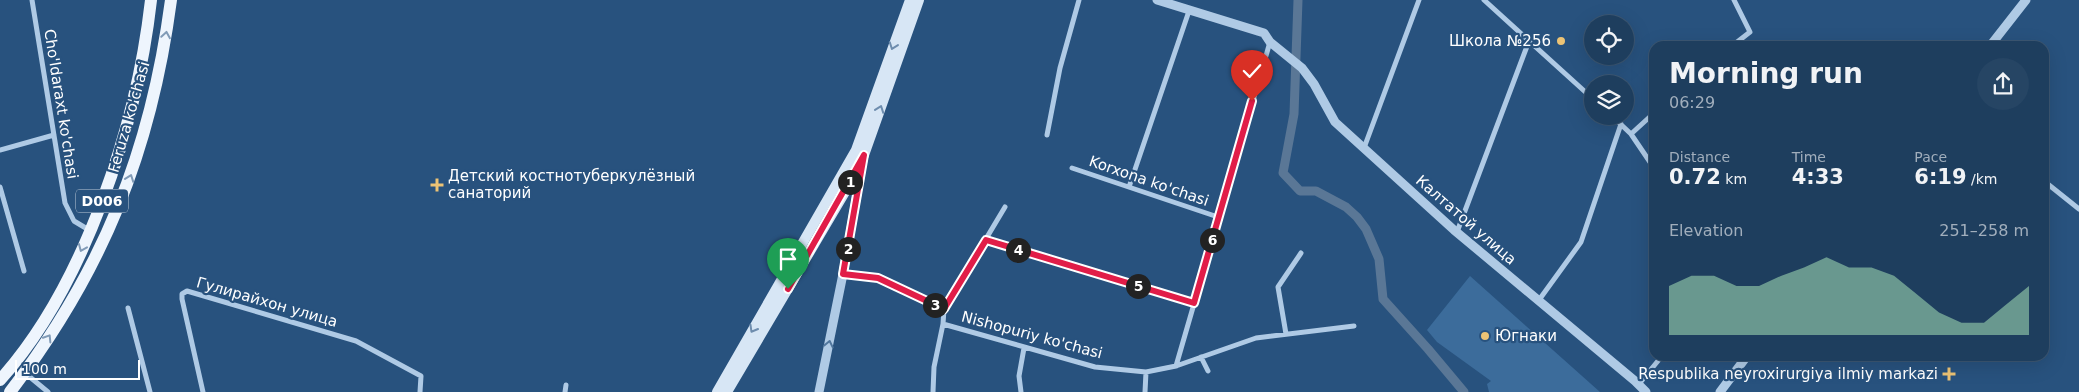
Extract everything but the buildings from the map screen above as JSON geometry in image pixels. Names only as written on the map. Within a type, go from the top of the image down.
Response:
[{"type":"main road","name":"Feruza ko'chasi","points":[[0,380],[19,357],[46,316],[90,230],[115,163],[135,95],[146,44],[151,0]]},
{"type":"main road","name":"Feruza ko'chasi","points":[[10,392],[25,372],[89,271],[120,205],[150,114],[172,0]]},
{"type":"main road","points":[[717,392],[852,158],[910,0]]},
{"type":"main road","points":[[727,392],[848,186],[864,155],[919,0]]},
{"type":"street","name":"Cho'ldaraxt ko'chasi","points":[[32,0],[67,210],[79,225],[90,230]]},
{"type":"street","points":[[1047,134],[1060,68],[1079,0]]},
{"type":"street","name":"Калтатой улица","points":[[1157,0],[1264,33],[1270,42],[1286,53],[1302,68],[1314,84],[1335,122],[1457,232],[1639,384],[1646,392]]},
{"type":"street","points":[[1364,148],[1419,0]]},
{"type":"street","points":[[1484,0],[1584,91]]},
{"type":"street","points":[[1734,0],[1750,32],[1738,41]]},
{"type":"street","points":[[1994,41],[2026,0]]},
{"type":"street","points":[[1129,188],[1189,11]]},
{"type":"street","points":[[1457,232],[1529,41]]},
{"type":"street","points":[[1176,366],[1270,42]]},
{"type":"street","points":[[1631,134],[1649,118]]},
{"type":"street","points":[[1538,300],[1581,242],[1621,125]]},
{"type":"street","points":[[1622,125],[1631,134],[1649,161]]},
{"type":"street","points":[[0,150],[54,135]]},
{"type":"street","points":[[819,392],[843,274],[864,155]]},
{"type":"street","name":"Korxona ko'chasi","points":[[1072,168],[1218,218]]},
{"type":"street","points":[[2049,185],[2079,209]]},
{"type":"street","points":[[0,187],[24,271]]},
{"type":"street","points":[[944,309],[1005,207]]},
{"type":"street","points":[[986,240],[1194,303]]},
{"type":"street","points":[[1286,334],[1278,287],[1301,253]]},
{"type":"street","name":"Nishopuriy ko'chasi","points":[[843,274],[878,278],[944,309],[943,324],[1095,367],[1146,372],[1176,366],[1256,338],[1354,326]]},
{"type":"street","name":"Гулирайхон улица","points":[[203,392],[182,299],[182,294],[187,290],[356,341],[421,376],[420,392]]},
{"type":"street","points":[[128,308],[150,392]]},
{"type":"street","points":[[933,392],[934,368],[943,324]]},
{"type":"street","points":[[1021,392],[1019,376],[1024,348]]},
{"type":"street","points":[[1201,357],[1208,372]]},
{"type":"street","points":[[1639,384],[1658,361]]},
{"type":"street","points":[[1720,392],[1744,361]]},
{"type":"street","points":[[25,372],[48,392]]},
{"type":"street","points":[[1145,392],[1146,372]]},
{"type":"street","points":[[565,392],[566,385]]},
{"type":"shaded area","name":"Югнаки","points":[[1470,276],[1600,392],[1489,392],[1487,384],[1491,381],[1437,342],[1427,330]]},
{"type":"waterway","points":[[1298,0],[1294,114],[1283,173],[1300,191],[1316,191],[1346,207],[1357,217],[1366,229],[1379,259],[1383,299],[1464,392]]},
{"type":"place","name":"Школа №256","points":[[1561,41]]},
{"type":"place","name":"Детский костнотуберкулёзный санаторий","points":[[437,185]]},
{"type":"place","name":"Югнаки","points":[[1485,336]]},
{"type":"place","name":"Respublika neyroxirurgiya ilmiy markazi","points":[[1949,374]]},
{"type":"route","points":[[788,289],[864,155],[843,274],[878,278],[944,309],[986,240],[1194,303],[1252,101]]}]
